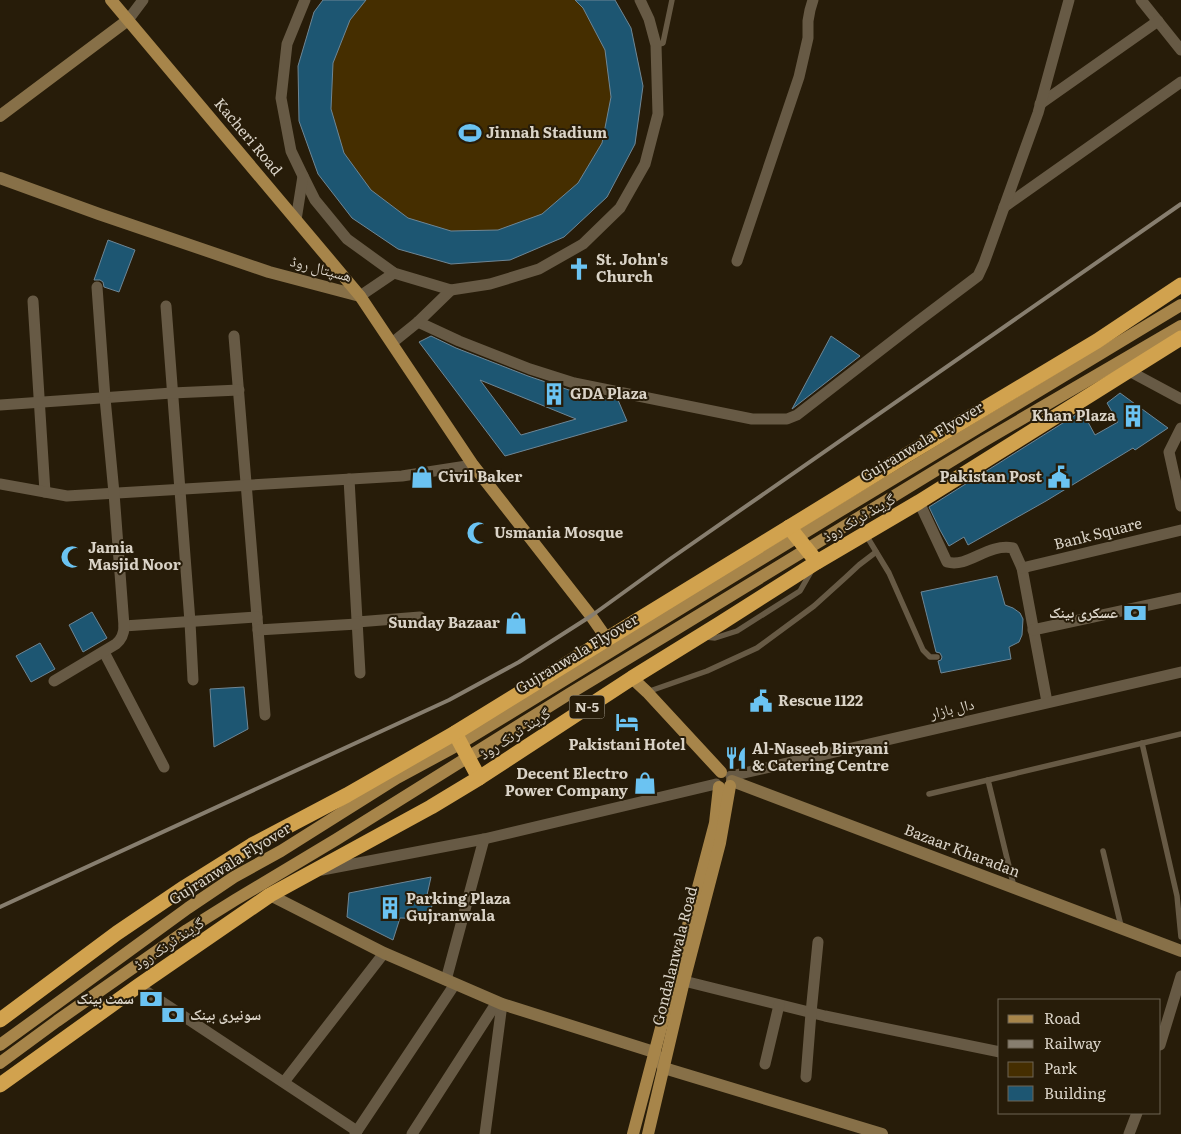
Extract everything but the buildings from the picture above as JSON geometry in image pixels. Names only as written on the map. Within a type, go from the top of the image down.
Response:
[{"type":"highway","name":"گرینڈ ٹرنک روڈ","points":[[0,1020],[117,933],[252,845],[347,795],[455,733],[905,456],[1097,341],[1181,285]]},
{"type":"highway","name":"گرینڈ ٹرنک روڈ","points":[[0,1085],[138,986],[270,895],[431,808],[632,678],[817,562],[920,502],[1181,338]]},
{"type":"highway","points":[[789,527],[817,562]]},
{"type":"highway","points":[[455,733],[479,778]]},
{"type":"main road","name":"Kacheri Road","points":[[111,0],[360,296]]},
{"type":"main road","name":"ھسپتال روڈ","points":[[360,296],[473,464],[607,639]]},
{"type":"main road","name":"Gujranwala Flyover","points":[[0,1045],[188,908],[234,877],[281,851],[397,778],[458,745],[1181,305]]},
{"type":"main road","name":"Gujranwala Flyover","points":[[0,1063],[57,1021],[235,900],[984,441],[1181,326]]},
{"type":"main road","points":[[632,678],[647,692],[725,781]]},
{"type":"main road","name":"Gondalanwala Road","points":[[648,1134],[684,981],[720,843],[725,781]]},
{"type":"main road","name":"Gondalanwala Road","points":[[633,1134],[725,781]]},
{"type":"street","points":[[0,116],[128,20],[143,0]]},
{"type":"street","points":[[305,0],[287,44],[281,98],[291,151],[315,200],[346,239],[394,273],[451,290],[490,284],[538,269],[583,244],[620,208],[645,164],[658,114],[656,45],[649,19],[640,0]]},
{"type":"street","points":[[737,261],[799,78],[808,38],[809,16],[813,0]]},
{"type":"street","points":[[418,322],[530,370],[574,383],[752,419],[788,419],[796,415],[978,276],[1040,104],[1069,0]]},
{"type":"street","points":[[1141,0],[1181,50]]},
{"type":"street","points":[[1040,104],[1158,21]]},
{"type":"street","points":[[1004,208],[1181,82]]},
{"type":"street","points":[[296,220],[303,176]]},
{"type":"street","name":"ھسپتال روڈ","points":[[0,178],[269,272],[360,296]]},
{"type":"street","points":[[360,296],[394,273]]},
{"type":"street","points":[[54,681],[104,652],[121,640],[124,634],[97,287]]},
{"type":"street","points":[[392,343],[418,322],[451,290]]},
{"type":"street","points":[[32,301],[46,492]]},
{"type":"street","points":[[166,306],[193,680]]},
{"type":"street","points":[[234,336],[265,715]]},
{"type":"street","points":[[1129,371],[1181,399]]},
{"type":"street","points":[[0,405],[238,390]]},
{"type":"street","points":[[1181,428],[1169,452],[1181,506]]},
{"type":"street","points":[[0,484],[67,496],[402,476],[473,464]]},
{"type":"street","points":[[349,479],[360,673]]},
{"type":"street","points":[[920,502],[947,562],[954,564],[962,562],[994,548],[1013,548],[1022,568],[1047,702]]},
{"type":"street","name":"Bank Square","points":[[1022,568],[1181,530]]},
{"type":"street","points":[[1033,630],[1181,598]]},
{"type":"street","points":[[124,626],[257,617]]},
{"type":"street","points":[[258,630],[420,617]]},
{"type":"street","points":[[104,652],[164,767]]},
{"type":"street","name":"دال بازار","points":[[314,872],[484,839],[1047,702],[1181,672]]},
{"type":"street","name":"Bazaar Kharadan","points":[[725,781],[1181,951]]},
{"type":"street","points":[[138,986],[284,1082],[356,1133],[451,982],[484,839]]},
{"type":"street","points":[[270,895],[384,954],[500,1003],[654,1052],[664,1068],[882,1134]]},
{"type":"street","points":[[806,1077],[810,1013],[818,942]]},
{"type":"street","points":[[284,1082],[384,954]]},
{"type":"street","points":[[1161,1042],[1181,976]]},
{"type":"street","points":[[684,981],[810,1013],[998,1052]]},
{"type":"street","points":[[412,1134],[500,1003]]},
{"type":"street","points":[[485,1134],[500,1003]]},
{"type":"street","points":[[765,1064],[778,1004]]},
{"type":"street","points":[[1129,1134],[1137,1114]]},
{"type":"lane","points":[[656,45],[663,43],[672,0]]},
{"type":"lane","points":[[866,534],[888,573],[923,650],[930,657],[937,657]]},
{"type":"lane","points":[[647,692],[707,671],[757,648],[814,606],[876,552]]},
{"type":"lane","points":[[929,794],[1181,734]]},
{"type":"lane","points":[[1142,743],[1177,896],[1181,937]]},
{"type":"lane","points":[[988,780],[1014,888]]},
{"type":"lane","points":[[1103,851],[1121,928]]},
{"type":"green space","name":"Jinnah Stadium","points":[[323,0],[615,0],[631,28],[643,86],[635,144],[607,197],[564,237],[398,249],[352,218],[318,174],[299,121],[298,66],[314,12]]},
{"type":"railway","points":[[0,907],[449,700],[519,662],[591,616],[670,559],[1181,204]]},
{"type":"place","name":"Jinnah Stadium","points":[[470,133]]},
{"type":"place","name":"St. John's Church","points":[[579,269]]},
{"type":"place","name":"GDA Plaza","points":[[554,394]]},
{"type":"place","name":"Khan Plaza","points":[[1133,416]]},
{"type":"place","name":"Civil Baker","points":[[422,477]]},
{"type":"place","name":"Pakistan Post","points":[[1059,477]]},
{"type":"place","name":"Usmania Mosque","points":[[478,533]]},
{"type":"place","name":"Jamia Masjid Noor","points":[[72,557]]},
{"type":"place","name":"عسکری بینک","points":[[1135,613]]},
{"type":"place","name":"Sunday Bazaar","points":[[516,623]]},
{"type":"place","name":"Rescue 1122","points":[[761,701]]},
{"type":"place","name":"Pakistani Hotel","points":[[627,722]]},
{"type":"place","name":"Al-Naseeb Biryani & Catering Centre","points":[[736,758]]},
{"type":"place","name":"Decent Electro Power Company","points":[[645,783]]},
{"type":"place","name":"Parking Plaza Gujranwala","points":[[390,908]]},
{"type":"place","name":"سمٹ بینک","points":[[151,999]]},
{"type":"place","name":"سونیری بینک","points":[[173,1015]]}]
